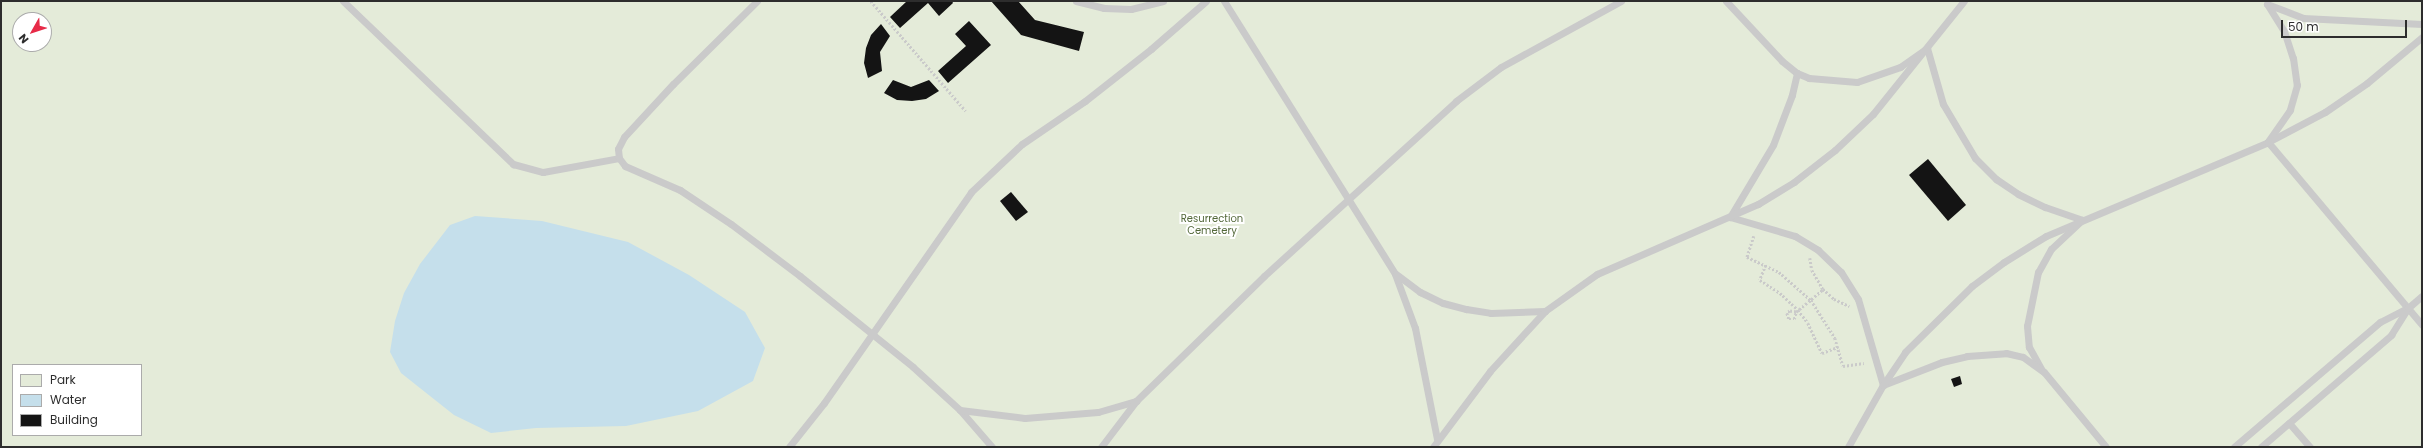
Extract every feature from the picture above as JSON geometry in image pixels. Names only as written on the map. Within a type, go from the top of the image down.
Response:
[{"type":"lane","points":[[343,1],[513,164],[542,172],[619,158]]},
{"type":"lane","points":[[757,1],[624,137],[618,149],[619,158],[625,166],[680,190],[731,224],[872,334],[960,410],[992,447]]},
{"type":"lane","points":[[1076,1],[1131,8],[1163,1]]},
{"type":"lane","points":[[789,447],[824,403],[971,192],[999,164],[1151,49],[1206,1]]},
{"type":"lane","points":[[1224,1],[1396,274],[1415,328],[1437,439]]},
{"type":"lane","points":[[1102,447],[1136,401],[1264,276],[1456,101],[1501,67],[1621,1]]},
{"type":"lane","points":[[1726,1],[1782,61],[1796,73],[1809,78],[1857,82],[1900,67],[1927,48]]},
{"type":"lane","points":[[1433,447],[1437,439],[1490,371],[1545,311],[1597,274],[1758,204],[1794,182],[1835,150],[1873,114],[1964,1]]},
{"type":"lane","points":[[2265,3],[2303,18],[2422,24]]},
{"type":"lane","points":[[2265,3],[2284,31],[2293,58],[2297,86],[2290,110],[2268,142]]},
{"type":"lane","points":[[1848,447],[1883,385],[1905,352],[1972,286],[2046,236],[2268,142],[2325,112],[2367,83],[2422,37]]},
{"type":"lane","points":[[1927,48],[1943,104],[1975,158],[1996,179],[2018,194],[2045,208],[2082,220]]},
{"type":"lane","points":[[1730,217],[1773,145],[1792,95],[1796,73]]},
{"type":"lane","points":[[2268,142],[2422,325]]},
{"type":"lane","points":[[1730,217],[1758,223],[1795,236],[1810,245],[1841,272],[1861,308],[1883,385]]},
{"type":"lane","points":[[2082,220],[2051,249],[2038,272],[2027,326],[2029,347],[2044,372],[2106,447]]},
{"type":"lane","points":[[1396,274],[1420,292],[1443,303],[1466,309],[1491,313],[1545,311]]},
{"type":"lane","points":[[2234,447],[2380,322],[2408,308],[2422,296]]},
{"type":"lane","points":[[2262,447],[2391,335],[2408,308]]},
{"type":"lane","points":[[1883,385],[1942,362],[1987,353],[2006,353],[2023,357],[2044,372]]},
{"type":"lane","points":[[960,410],[1025,418],[1098,412],[1136,401]]},
{"type":"lane","points":[[2289,423],[2310,447]]},
{"type":"path","points":[[871,1],[966,111]]},
{"type":"path","points":[[1758,223],[1747,257],[1766,265],[1791,280],[1812,300],[1828,324],[1838,348],[1843,366],[1877,360]]},
{"type":"path","points":[[1810,245],[1812,270],[1823,289],[1840,302],[1861,308]]},
{"type":"path","points":[[1766,265],[1760,280],[1780,293],[1808,323],[1822,353],[1838,348]]},
{"type":"path","points":[[1797,311],[1812,300],[1823,289]]},
{"type":"green space","name":"Resurrection Cemetery","points":[[1,1],[2422,1],[2422,447],[1,447]]},
{"type":"water","points":[[475,216],[542,221],[628,242],[689,275],[745,312],[765,348],[753,381],[698,411],[626,426],[536,428],[491,433],[454,415],[401,373],[390,352],[395,321],[404,293],[420,264],[450,225]]},
{"type":"building","points":[[907,1],[952,1],[953,3],[939,16],[928,3],[900,28],[890,17]]},
{"type":"building","points":[[991,1],[1018,1],[1035,20],[1084,32],[1079,51],[1021,35]]},
{"type":"building","points":[[969,21],[991,45],[948,83],[938,71],[966,46],[955,34]]},
{"type":"building","points":[[881,24],[890,36],[880,52],[882,71],[868,78],[864,63],[866,48],[871,35]]},
{"type":"building","points":[[893,80],[911,87],[929,80],[939,91],[926,99],[912,101],[897,100],[884,93]]},
{"type":"building","points":[[1928,159],[1966,205],[1948,221],[1909,175]]},
{"type":"building","points":[[1011,192],[1028,212],[1016,221],[1000,201]]},
{"type":"building","points":[[1960,376],[1962,384],[1954,387],[1951,379]]}]
